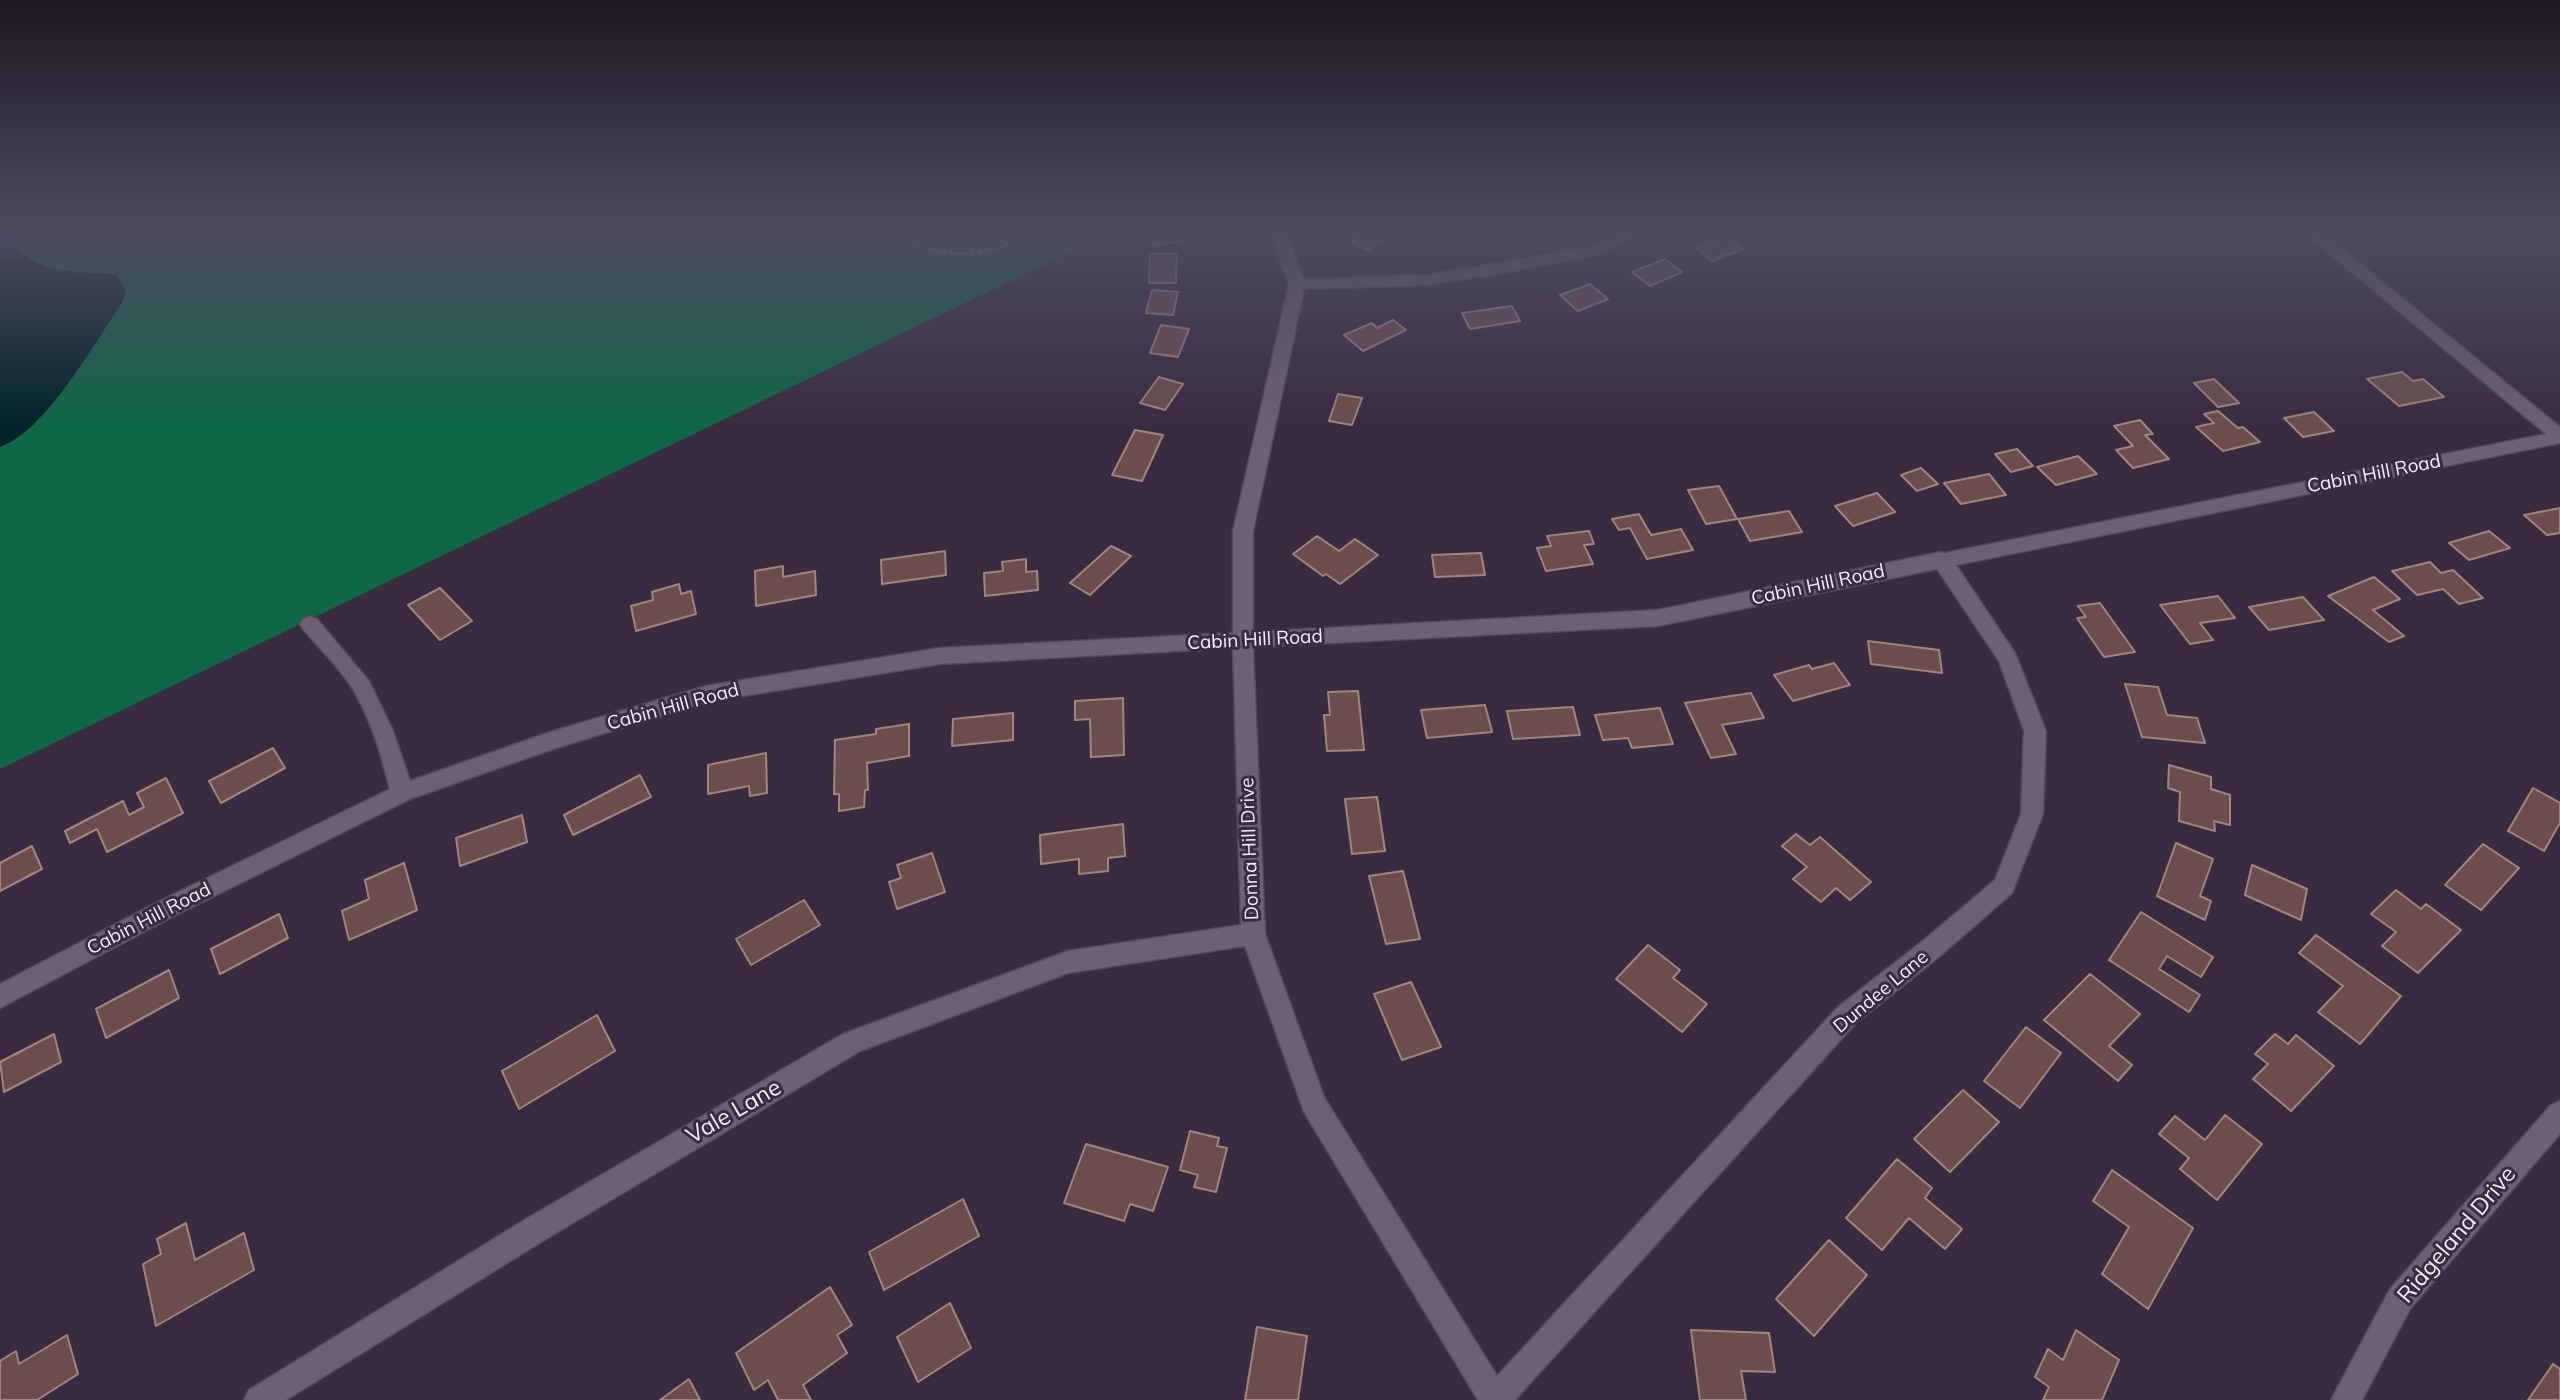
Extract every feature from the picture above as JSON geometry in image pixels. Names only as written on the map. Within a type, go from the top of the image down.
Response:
[{"type":"street","name":"Donna Hill Drive","points":[[1294,297],[1243,531],[1243,642],[1253,934],[1313,1103],[1495,1400]]},
{"type":"street","points":[[2394,297],[2560,436]]},
{"type":"street","name":"Cabin Hill Road","points":[[0,997],[164,910],[402,793],[550,741],[706,694],[940,656],[1658,618],[2560,436]]},
{"type":"street","name":"Dundee Lane","points":[[1495,1400],[1847,1015],[1933,948],[2004,886],[2032,814],[2035,731],[2008,659],[1941,559]]},
{"type":"street","points":[[310,624],[353,673],[369,701],[392,757],[402,793]]},
{"type":"street","name":"Vale Lane","points":[[259,1400],[536,1229],[852,1042],[1068,962],[1253,934]]},
{"type":"street","name":"Ridgeland Drive","points":[[2346,1400],[2400,1299],[2560,1114]]},
{"type":"green space","points":[[0,297],[977,297],[0,769]]},
{"type":"shaded area","points":[[0,297],[124,297],[83,362],[51,405],[17,438],[0,447]]},
{"type":"building","points":[[1150,297],[1177,297],[1173,315],[1146,313]]},
{"type":"building","points":[[1563,297],[1608,299],[1578,311]]},
{"type":"building","points":[[1512,306],[1520,321],[1470,329],[1462,313]]},
{"type":"building","points":[[1393,320],[1406,330],[1363,351],[1344,335],[1372,323],[1377,328]]},
{"type":"building","points":[[1161,325],[1189,329],[1178,357],[1150,353]]},
{"type":"building","points":[[2402,372],[2413,381],[2423,379],[2444,397],[2399,406],[2367,379]]},
{"type":"building","points":[[1159,377],[1183,384],[1165,410],[1140,403]]},
{"type":"building","points":[[2214,379],[2239,403],[2218,407],[2194,383]]},
{"type":"building","points":[[1338,394],[1362,398],[1352,425],[1329,421]]},
{"type":"building","points":[[2218,411],[2260,442],[2223,451],[2196,427],[2214,423],[2204,414]]},
{"type":"building","points":[[2314,412],[2334,431],[2303,437],[2284,418]]},
{"type":"building","points":[[2140,420],[2153,434],[2145,435],[2169,459],[2133,468],[2116,450],[2133,446],[2114,426]]},
{"type":"building","points":[[1135,430],[1163,435],[1142,481],[1112,475]]},
{"type":"building","points":[[2017,449],[2033,466],[2011,472],[1995,454]]},
{"type":"building","points":[[2078,456],[2097,474],[2056,485],[2037,467]]},
{"type":"building","points":[[1921,468],[1938,484],[1917,491],[1901,475]]},
{"type":"building","points":[[1989,474],[2006,495],[1961,504],[1944,483]]},
{"type":"building","points":[[1719,486],[1737,519],[1706,524],[1688,490]]},
{"type":"building","points":[[1877,493],[1895,512],[1853,526],[1835,506]]},
{"type":"building","points":[[2560,508],[2560,533],[2547,535],[2524,515]]},
{"type":"building","points":[[1789,511],[1802,532],[1750,541],[1738,519]]},
{"type":"building","points":[[1639,514],[1651,535],[1681,529],[1693,550],[1647,559],[1630,528],[1619,530],[1612,519]]},
{"type":"building","points":[[1589,531],[1594,544],[1584,545],[1593,564],[1546,571],[1537,548],[1551,546],[1547,536]]},
{"type":"building","points":[[2489,531],[2510,548],[2469,560],[2449,543]]},
{"type":"building","points":[[1317,536],[1339,551],[1355,539],[1378,555],[1340,584],[1326,574],[1323,576],[1293,554]]},
{"type":"building","points":[[1111,546],[1131,556],[1090,595],[1070,583]]},
{"type":"building","points":[[945,551],[946,575],[882,584],[881,560]]},
{"type":"building","points":[[1481,553],[1485,575],[1435,577],[1432,555]]},
{"type":"building","points":[[1026,559],[1026,572],[1037,571],[1038,590],[985,596],[984,573],[1003,571],[1002,562]]},
{"type":"building","points":[[2430,562],[2441,573],[2453,570],[2483,598],[2459,604],[2443,589],[2417,595],[2392,571]]},
{"type":"building","points":[[783,566],[783,577],[815,571],[816,595],[756,606],[755,571]]},
{"type":"building","points":[[2374,577],[2400,599],[2373,610],[2404,636],[2389,642],[2328,596]]},
{"type":"building","points":[[679,584],[681,594],[691,591],[696,614],[636,631],[631,606],[653,600],[652,592]]},
{"type":"building","points":[[440,588],[472,621],[440,640],[408,605]]},
{"type":"building","points":[[2218,596],[2235,618],[2200,623],[2213,640],[2190,644],[2160,605]]},
{"type":"building","points":[[2303,597],[2324,620],[2269,630],[2249,607]]},
{"type":"building","points":[[2100,603],[2135,652],[2104,657],[2077,618],[2086,617],[2078,606]]},
{"type":"building","points":[[1868,641],[1939,650],[1942,673],[1871,664]]},
{"type":"building","points":[[1834,663],[1850,685],[1793,701],[1774,675],[1809,665],[1812,669]]},
{"type":"building","points":[[2125,684],[2158,687],[2167,715],[2197,718],[2205,743],[2142,737]]},
{"type":"building","points":[[1358,691],[1364,750],[1327,751],[1324,715],[1330,715],[1328,692]]},
{"type":"building","points":[[1751,693],[1764,718],[1722,725],[1736,754],[1711,758],[1685,703]]},
{"type":"building","points":[[1123,698],[1124,755],[1091,757],[1090,719],[1075,720],[1075,701]]},
{"type":"building","points":[[1485,705],[1492,732],[1427,738],[1421,710]]},
{"type":"building","points":[[1573,707],[1580,735],[1513,739],[1507,711]]},
{"type":"building","points":[[1660,708],[1673,744],[1632,748],[1628,738],[1603,740],[1595,715]]},
{"type":"building","points":[[1013,713],[1013,740],[952,746],[953,719]]},
{"type":"building","points":[[909,724],[909,756],[867,763],[868,790],[865,790],[864,807],[839,811],[839,794],[834,794],[835,740],[876,734],[876,729]]},
{"type":"building","points":[[273,748],[285,768],[221,803],[209,781]]},
{"type":"building","points":[[766,753],[767,793],[750,796],[749,786],[708,794],[708,765]]},
{"type":"building","points":[[2169,765],[2211,777],[2211,789],[2230,795],[2230,825],[2214,821],[2215,831],[2179,821],[2180,792],[2168,788]]},
{"type":"building","points":[[640,775],[651,797],[573,835],[564,815]]},
{"type":"building","points":[[166,778],[183,813],[107,852],[97,829],[70,843],[65,831],[123,801],[129,815],[144,807],[137,793]]},
{"type":"building","points":[[2533,788],[2560,803],[2560,823],[2544,851],[2508,831]]},
{"type":"building","points":[[1377,797],[1385,851],[1352,854],[1345,799]]},
{"type":"building","points":[[522,815],[527,842],[460,866],[456,838]]},
{"type":"building","points":[[1123,824],[1125,856],[1108,858],[1108,871],[1079,874],[1079,859],[1041,864],[1040,835]]},
{"type":"building","points":[[1796,834],[1810,845],[1820,837],[1871,882],[1850,900],[1836,888],[1821,902],[1793,879],[1807,867],[1782,846]]},
{"type":"building","points":[[2176,843],[2213,859],[2200,896],[2211,901],[2205,920],[2157,896]]},
{"type":"building","points":[[2483,844],[2519,868],[2481,910],[2445,885]]},
{"type":"building","points":[[32,846],[42,869],[0,891],[0,863]]},
{"type":"building","points":[[932,853],[945,892],[897,909],[889,882],[901,878],[897,865]]},
{"type":"building","points":[[404,863],[417,910],[349,940],[342,911],[369,899],[365,880]]},
{"type":"building","points":[[2252,865],[2307,889],[2301,920],[2245,895]]},
{"type":"building","points":[[1403,871],[1420,939],[1386,944],[1369,876]]},
{"type":"building","points":[[2396,890],[2421,909],[2426,904],[2461,930],[2418,973],[2382,946],[2396,932],[2371,914]]},
{"type":"building","points":[[804,900],[820,925],[751,965],[736,939]]},
{"type":"building","points":[[2141,912],[2213,957],[2201,977],[2167,956],[2159,969],[2200,995],[2189,1012],[2109,960]]},
{"type":"building","points":[[279,914],[288,938],[220,974],[211,949]]},
{"type":"building","points":[[2316,935],[2401,996],[2360,1044],[2318,1012],[2343,986],[2299,953]]},
{"type":"building","points":[[1648,945],[1680,970],[1673,978],[1707,1004],[1682,1032],[1616,979]]},
{"type":"building","points":[[169,970],[179,998],[106,1038],[96,1009]]},
{"type":"building","points":[[2090,974],[2140,1014],[2109,1046],[2132,1065],[2118,1081],[2044,1020]]},
{"type":"building","points":[[1411,982],[1441,1047],[1402,1060],[1374,994]]},
{"type":"building","points":[[597,1015],[615,1051],[519,1109],[502,1071]]},
{"type":"building","points":[[2026,1027],[2061,1053],[2020,1108],[1984,1081]]},
{"type":"building","points":[[54,1034],[61,1062],[4,1092],[0,1062]]},
{"type":"building","points":[[2275,1034],[2288,1044],[2296,1035],[2334,1066],[2291,1111],[2253,1079],[2268,1064],[2255,1054]]},
{"type":"building","points":[[1963,1090],[1999,1122],[1950,1172],[1914,1139]]},
{"type":"building","points":[[2225,1115],[2262,1144],[2217,1200],[2180,1169],[2189,1158],[2159,1134],[2175,1116],[2205,1140]]},
{"type":"building","points":[[1190,1131],[1219,1138],[1217,1146],[1227,1148],[1216,1192],[1194,1187],[1198,1175],[1180,1170]]},
{"type":"building","points":[[1086,1144],[1168,1167],[1153,1211],[1130,1204],[1124,1221],[1064,1203]]},
{"type":"building","points":[[1897,1159],[1932,1188],[1925,1198],[1962,1229],[1945,1249],[1909,1218],[1882,1250],[1846,1218]]},
{"type":"building","points":[[2112,1170],[2193,1228],[2148,1309],[2102,1274],[2129,1227],[2093,1201]]},
{"type":"building","points":[[963,1199],[979,1236],[884,1290],[869,1252]]},
{"type":"building","points":[[186,1223],[195,1260],[244,1233],[254,1270],[156,1326],[143,1264],[161,1254],[157,1239]]},
{"type":"building","points":[[1829,1240],[1867,1275],[1814,1336],[1776,1299]]},
{"type":"building","points":[[830,1287],[852,1325],[837,1335],[847,1353],[803,1385],[811,1400],[778,1400],[768,1380],[754,1390],[736,1353]]},
{"type":"building","points":[[950,1303],[971,1348],[918,1382],[897,1337]]},
{"type":"building","points":[[1257,1327],[1307,1336],[1298,1400],[1245,1400]]},
{"type":"building","points":[[1691,1330],[1769,1333],[1775,1372],[1741,1371],[1746,1400],[1700,1400]]},
{"type":"building","points":[[2076,1330],[2119,1360],[2102,1400],[2043,1400],[2049,1387],[2035,1377],[2048,1349],[2063,1360]]},
{"type":"building","points":[[67,1335],[78,1374],[37,1400],[0,1400],[0,1361],[16,1351],[19,1364]]},
{"type":"building","points":[[2553,1364],[2560,1369],[2560,1400],[2528,1400]]},
{"type":"building","points":[[689,1379],[700,1400],[660,1400]]}]
